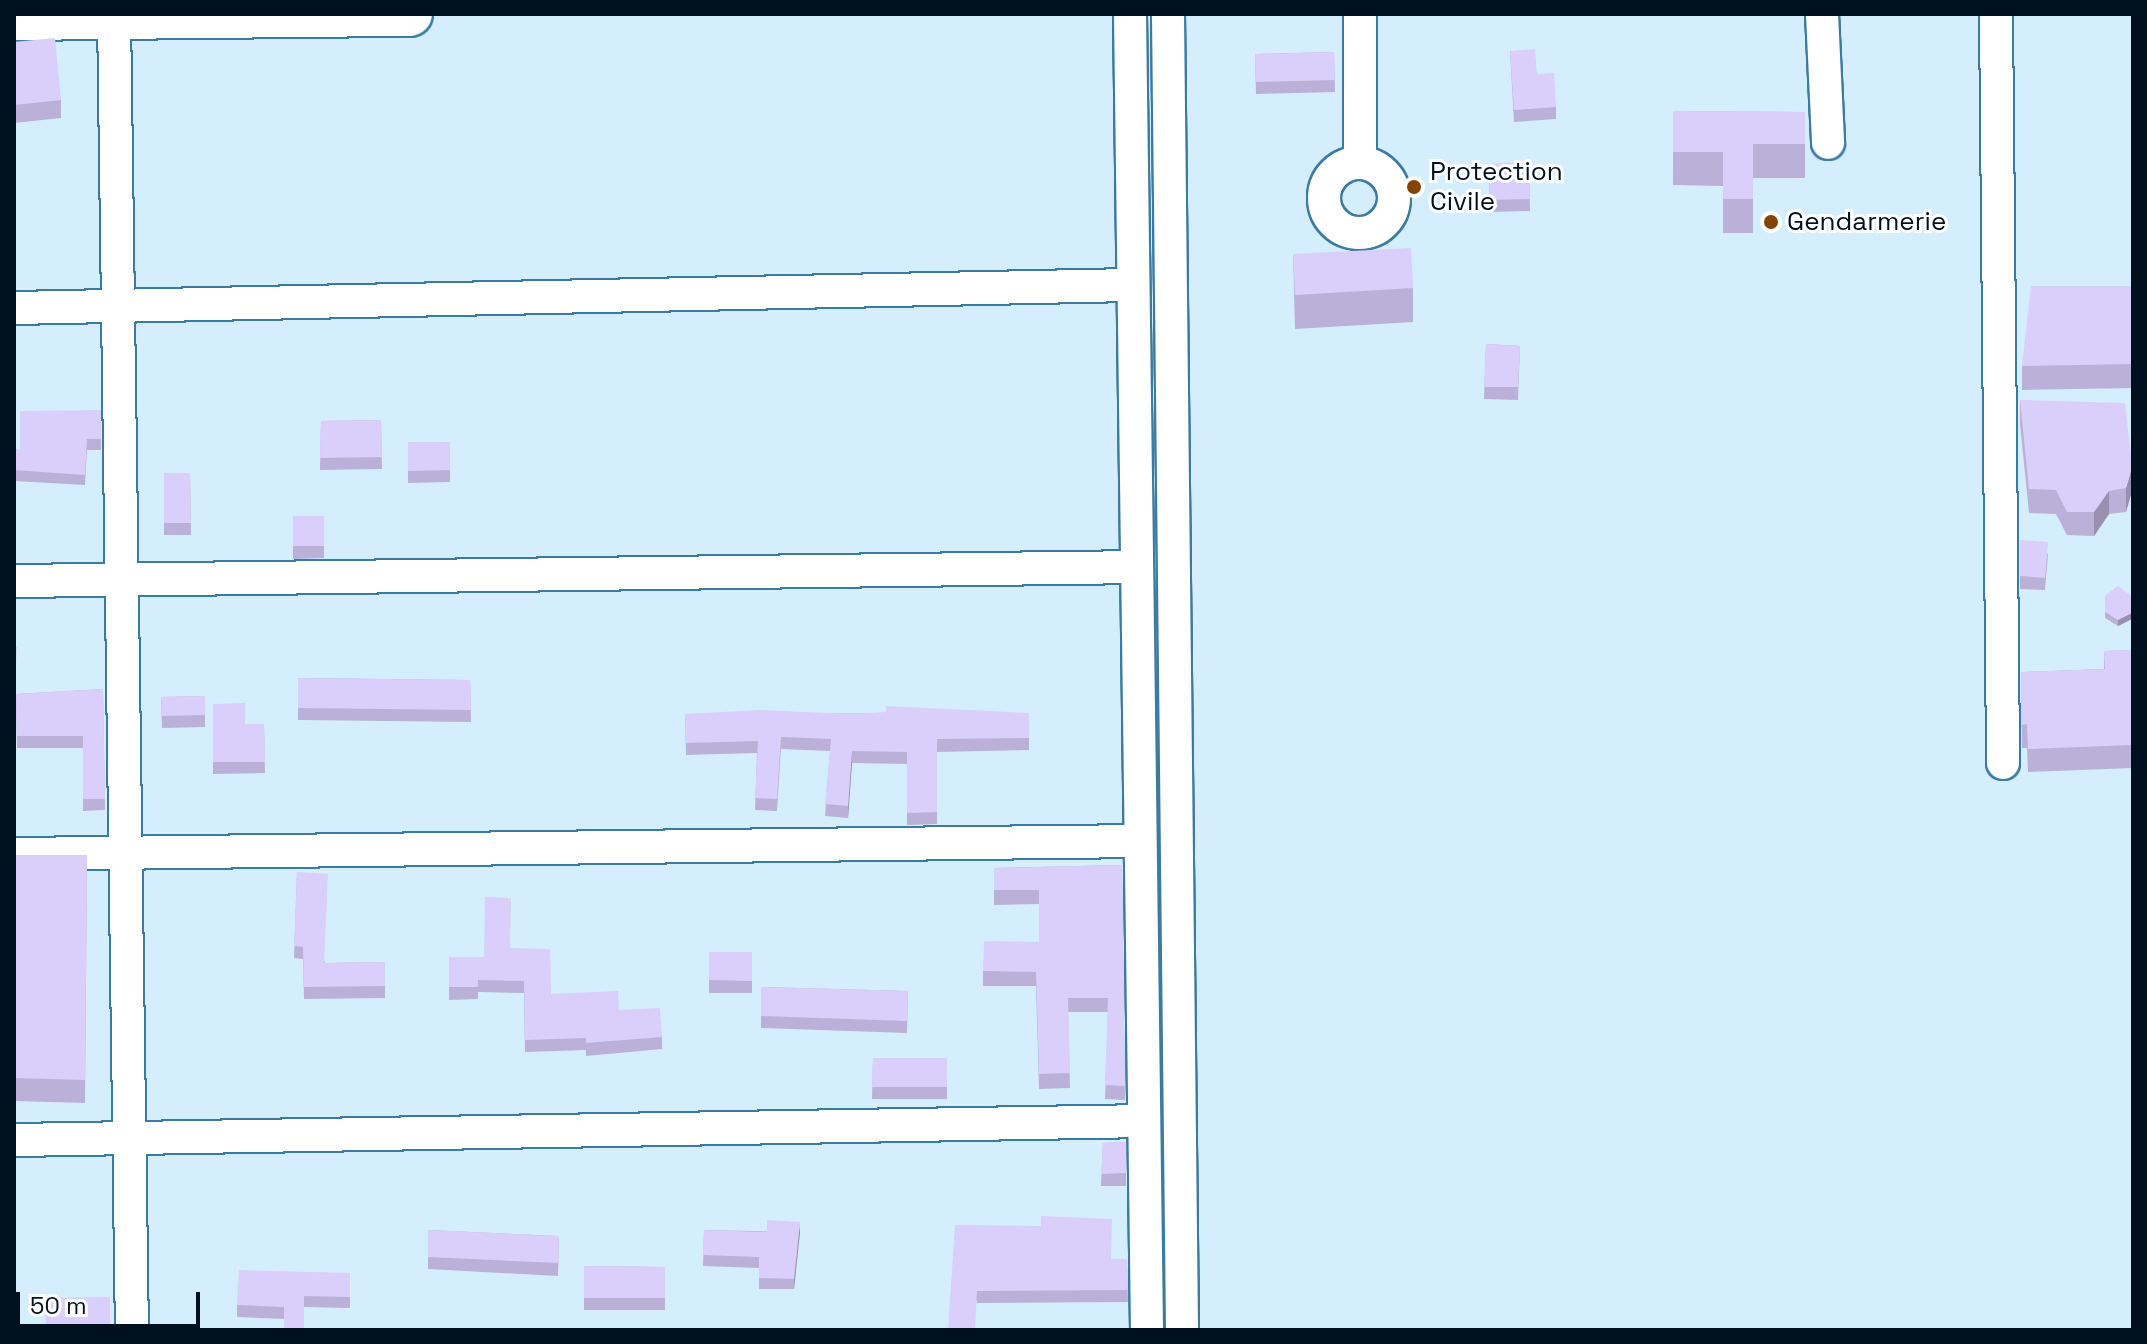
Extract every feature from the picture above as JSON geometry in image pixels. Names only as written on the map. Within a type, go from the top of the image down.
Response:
[{"type":"highway","points":[[14,18],[410,14]]},
{"type":"street","points":[[1130,14],[1147,1330]]},
{"type":"street","points":[[1168,14],[1182,1330]]},
{"type":"street","points":[[1360,14],[1360,162]]},
{"type":"street","points":[[1822,14],[1828,143]]},
{"type":"street","points":[[1996,14],[2003,763]]},
{"type":"street","points":[[114,16],[132,1330]]},
{"type":"street","points":[[14,308],[1133,285]]},
{"type":"street","points":[[14,581],[1137,567]]},
{"type":"street","points":[[14,854],[1140,841]]},
{"type":"street","points":[[14,1140],[1142,1121]]},
{"type":"building","points":[[55,38],[61,100],[14,105],[14,42]]},
{"type":"building","points":[[1535,49],[1537,74],[1554,73],[1556,107],[1514,110],[1510,51]]},
{"type":"building","points":[[1334,52],[1335,80],[1256,82],[1255,54]]},
{"type":"building","points":[[1673,111],[1805,112],[1805,144],[1753,144],[1753,199],[1723,199],[1723,152],[1673,152]]},
{"type":"building","points":[[1529,163],[1530,199],[1490,200],[1489,164]]},
{"type":"building","points":[[1411,248],[1413,288],[1295,295],[1293,254]]},
{"type":"building","points":[[2031,286],[2133,286],[2133,364],[2022,366]]},
{"type":"building","points":[[1486,344],[1520,346],[1518,387],[1484,387]]},
{"type":"building","points":[[2020,400],[2125,403],[2132,467],[2126,488],[2109,491],[2094,512],[2067,512],[2056,490],[2029,489]]},
{"type":"building","points":[[101,410],[101,439],[87,439],[85,475],[14,470],[14,449],[20,450],[20,411]]},
{"type":"building","points":[[381,420],[382,457],[320,458],[321,421]]},
{"type":"building","points":[[408,442],[450,442],[450,470],[408,471]]},
{"type":"building","points":[[164,473],[190,473],[191,523],[164,523]]},
{"type":"building","points":[[293,516],[324,516],[324,546],[293,546]]},
{"type":"building","points":[[2020,540],[2048,542],[2045,578],[2020,576]]},
{"type":"building","points":[[2118,586],[2133,597],[2132,613],[2118,620],[2105,612],[2105,596]]},
{"type":"building","points":[[14,647],[17,647],[15,684],[14,684]]},
{"type":"building","points":[[2133,650],[2133,745],[2028,749],[2027,724],[2022,725],[2021,672],[2105,669],[2104,651]]},
{"type":"building","points":[[298,678],[470,680],[471,710],[298,708]]},
{"type":"building","points":[[103,689],[105,799],[83,799],[83,736],[17,736],[16,694]]},
{"type":"building","points":[[205,696],[205,715],[162,716],[161,697]]},
{"type":"building","points":[[245,703],[245,724],[264,724],[265,762],[213,762],[213,704]]},
{"type":"building","points":[[886,706],[1029,713],[1029,738],[937,739],[937,812],[907,813],[907,752],[852,751],[848,806],[825,804],[831,739],[781,737],[777,799],[755,798],[758,741],[686,743],[685,714],[760,710],[850,714],[886,712]]},
{"type":"building","points":[[14,855],[87,855],[85,1080],[14,1078]]},
{"type":"building","points":[[1122,865],[1125,1086],[1105,1085],[1108,998],[1068,998],[1070,1073],[1039,1074],[1036,972],[983,971],[984,941],[1039,942],[1039,890],[994,890],[994,868]]},
{"type":"building","points":[[297,872],[328,874],[324,963],[385,962],[385,986],[304,987],[303,947],[294,946]]},
{"type":"building","points":[[485,897],[511,898],[510,948],[550,949],[551,994],[618,991],[619,1010],[660,1008],[662,1037],[586,1043],[586,1038],[525,1040],[524,981],[478,980],[478,987],[449,987],[449,957],[484,957]]},
{"type":"building","points":[[709,952],[752,952],[752,981],[709,980]]},
{"type":"building","points":[[761,987],[908,991],[907,1021],[761,1016]]},
{"type":"building","points":[[873,1058],[947,1058],[947,1087],[872,1087]]},
{"type":"building","points":[[1126,1142],[1126,1173],[1101,1174],[1103,1143]]},
{"type":"building","points":[[1041,1216],[1112,1219],[1111,1259],[1127,1259],[1128,1290],[977,1291],[975,1330],[948,1330],[955,1225],[1041,1226]]},
{"type":"building","points":[[767,1220],[800,1222],[794,1279],[759,1278],[759,1257],[703,1255],[704,1230],[767,1232]]},
{"type":"building","points":[[428,1230],[559,1236],[558,1263],[428,1257]]},
{"type":"building","points":[[584,1266],[665,1267],[665,1298],[584,1298]]},
{"type":"building","points":[[239,1270],[350,1273],[350,1297],[304,1296],[304,1330],[284,1330],[284,1307],[237,1305]]},
{"type":"building","points":[[110,1297],[110,1330],[46,1330],[45,1298]]},
{"type":"place","name":"Protection Civile","points":[[1414,187]]},
{"type":"place","name":"Gendarmerie","points":[[1771,222]]}]
